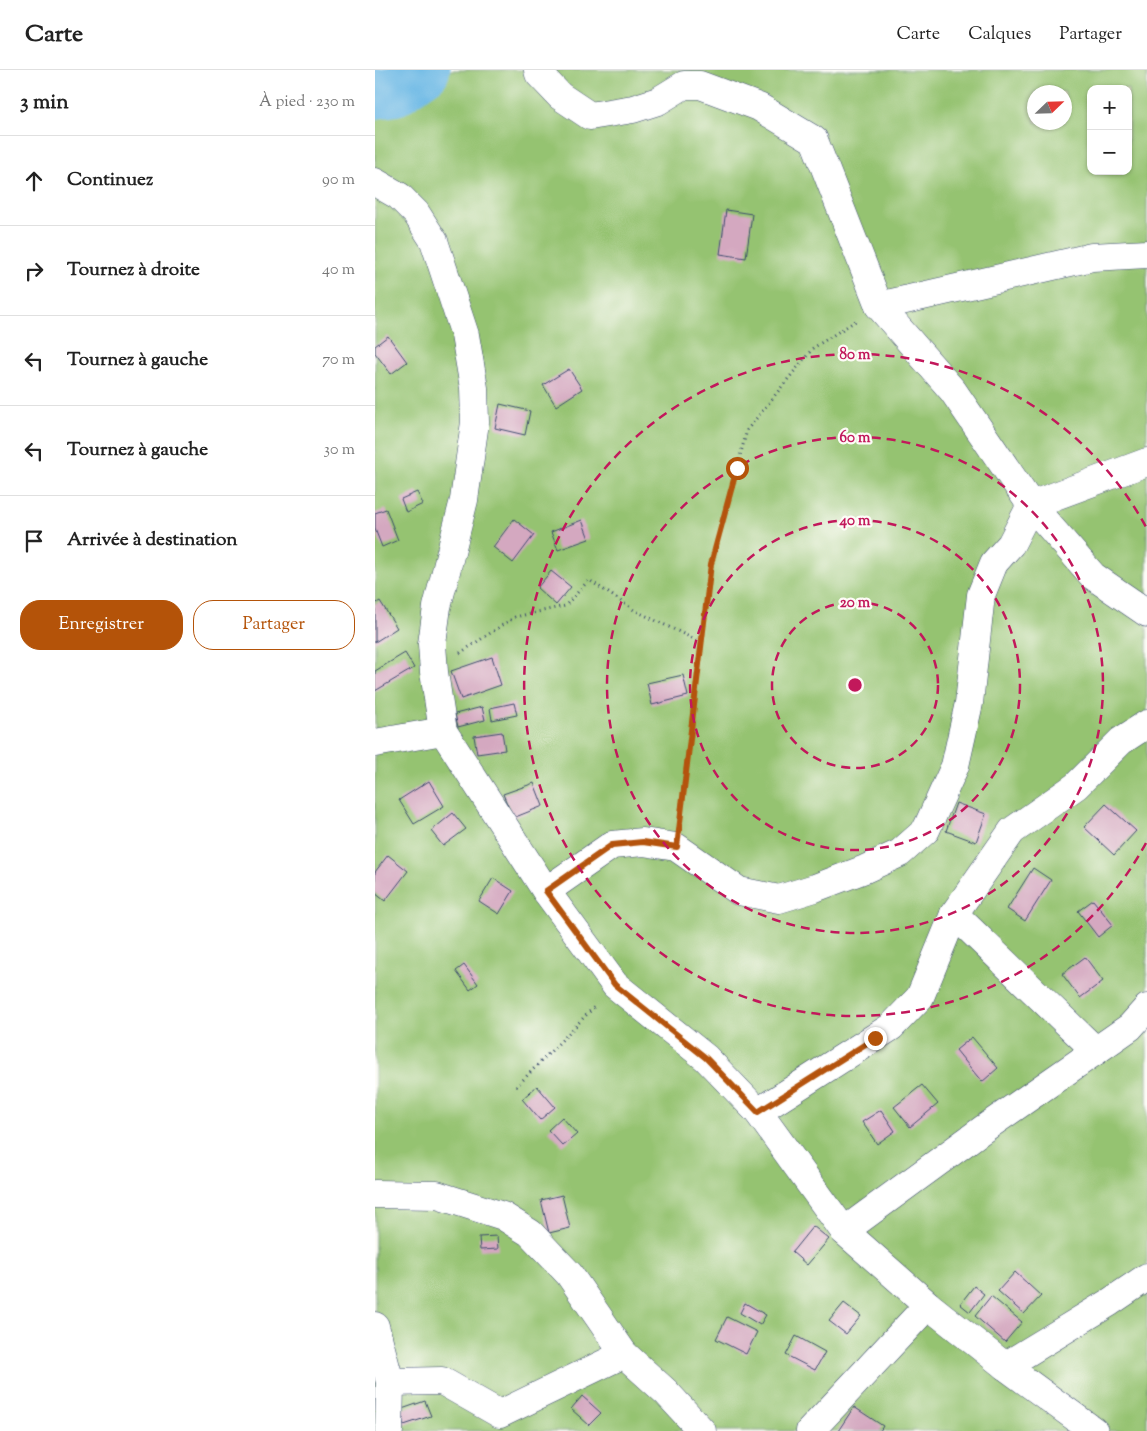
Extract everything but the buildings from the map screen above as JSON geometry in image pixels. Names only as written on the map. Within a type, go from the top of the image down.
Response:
[{"type":"street","points":[[538,70],[539,74],[560,96],[591,116],[633,109],[658,101],[684,85],[700,84],[759,106],[814,140],[879,306],[953,391],[1031,505],[1093,576],[1147,613]]},
{"type":"street","points":[[375,182],[399,196],[416,214],[434,241],[465,335],[474,388],[475,422],[464,500],[437,607],[432,644],[434,672],[443,730],[546,891],[615,985],[706,1058],[758,1112],[844,1230],[928,1305],[1005,1366],[1094,1431]]},
{"type":"street","points":[[879,306],[1092,257],[1147,254]]},
{"type":"street","points":[[546,891],[612,845],[643,842],[677,847],[739,891],[779,899],[815,888],[900,853],[926,830],[955,766],[969,703],[981,595],[994,563],[1011,544],[1031,505],[1147,462]]},
{"type":"street","points":[[758,1112],[891,1027],[920,997],[954,914],[1012,831],[1076,786],[1121,741],[1147,724]]},
{"type":"street","points":[[375,743],[443,730]]},
{"type":"street","points":[[954,914],[1096,1051]]},
{"type":"street","points":[[844,1230],[982,1130],[1096,1051],[1130,1026],[1147,1008]]},
{"type":"street","points":[[375,1194],[437,1195],[503,1216],[530,1233],[569,1274],[625,1354],[666,1392],[702,1431]]},
{"type":"street","points":[[1005,1366],[1147,1278]]},
{"type":"street","points":[[810,1431],[928,1305]]},
{"type":"street","points":[[375,1326],[390,1382],[389,1431]]},
{"type":"street","points":[[390,1382],[442,1381],[504,1422],[625,1354]]},
{"type":"path","points":[[677,847],[711,564],[747,430],[813,348],[879,306]]},
{"type":"path","points":[[434,672],[475,642],[515,617],[565,606],[589,580],[634,610],[701,643]]},
{"type":"path","points":[[516,1087],[615,985]]},
{"type":"green space","points":[[375,70],[1147,70],[1147,1431],[375,1431]]},
{"type":"waterway","points":[[375,94],[395,91],[425,70]]},
{"type":"route","points":[[737,468],[711,564],[677,847],[643,842],[612,845],[546,891],[615,985],[706,1058],[758,1112],[875,1038]]}]
